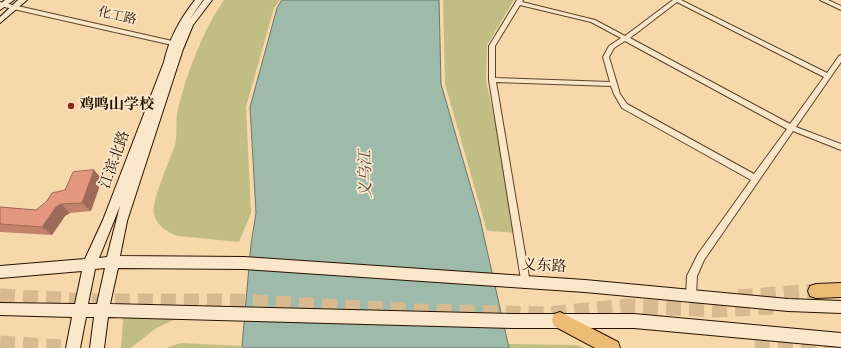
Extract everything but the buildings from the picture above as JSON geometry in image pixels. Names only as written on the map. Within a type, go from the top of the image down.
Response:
[{"type":"highway","points":[[816,291],[841,290]]},
{"type":"highway","points":[[560,320],[612,348]]},
{"type":"main road","points":[[0,21],[23,0]]},
{"type":"main road","name":"江滨北路","points":[[97,348],[102,312],[114,262],[121,221],[142,156],[173,71],[178,30],[199,0]]},
{"type":"main road","name":"江滨北路","points":[[73,348],[89,265],[110,220],[168,62],[189,25],[208,0]]},
{"type":"main road","name":"义东路","points":[[0,272],[114,262],[244,263],[525,282],[788,305],[841,307]]},
{"type":"main road","points":[[0,308],[102,312],[245,313],[512,320],[634,321],[841,340]]},
{"type":"street","points":[[756,179],[624,106],[614,84],[606,57],[611,47],[626,38],[677,0],[828,76]]},
{"type":"street","points":[[822,0],[841,8]]},
{"type":"street","points":[[525,282],[492,80],[492,46],[519,2],[593,21],[792,128],[841,147]]},
{"type":"street","name":"化工路","points":[[3,5],[13,9],[176,46]]},
{"type":"street","points":[[691,296],[692,276],[701,257],[841,57]]},
{"type":"street","points":[[492,80],[614,84]]},
{"type":"shaded area","points":[[224,0],[280,0],[274,8],[246,107],[251,213],[239,242],[178,236],[163,228],[157,222],[154,214],[155,200],[158,190],[175,145],[177,113],[186,81],[196,52],[216,12]]},
{"type":"shaded area","points":[[443,0],[514,0],[487,45],[486,81],[521,233],[487,231],[445,84]]},
{"type":"shaded area","points":[[127,305],[176,319],[156,328],[131,348],[121,348],[124,307]]},
{"type":"shaded area","points":[[181,343],[242,346],[244,348],[166,348]]},
{"type":"shaded area","points":[[508,344],[577,345],[585,348],[509,348]]},
{"type":"water","name":"义乌江","points":[[282,0],[439,0],[441,84],[480,219],[509,348],[244,348],[242,346],[251,244],[256,213],[250,107],[277,8]]},
{"type":"tunnel","points":[[738,297],[816,291]]},
{"type":"tunnel","points":[[0,296],[95,301],[238,301],[418,311],[545,314],[627,306],[717,310],[775,307]]},
{"type":"tunnel","points":[[755,348],[841,342]]},
{"type":"tunnel","points":[[0,343],[80,348]]},
{"type":"place","name":"鸡鸣山学校","points":[[71,106]]}]
